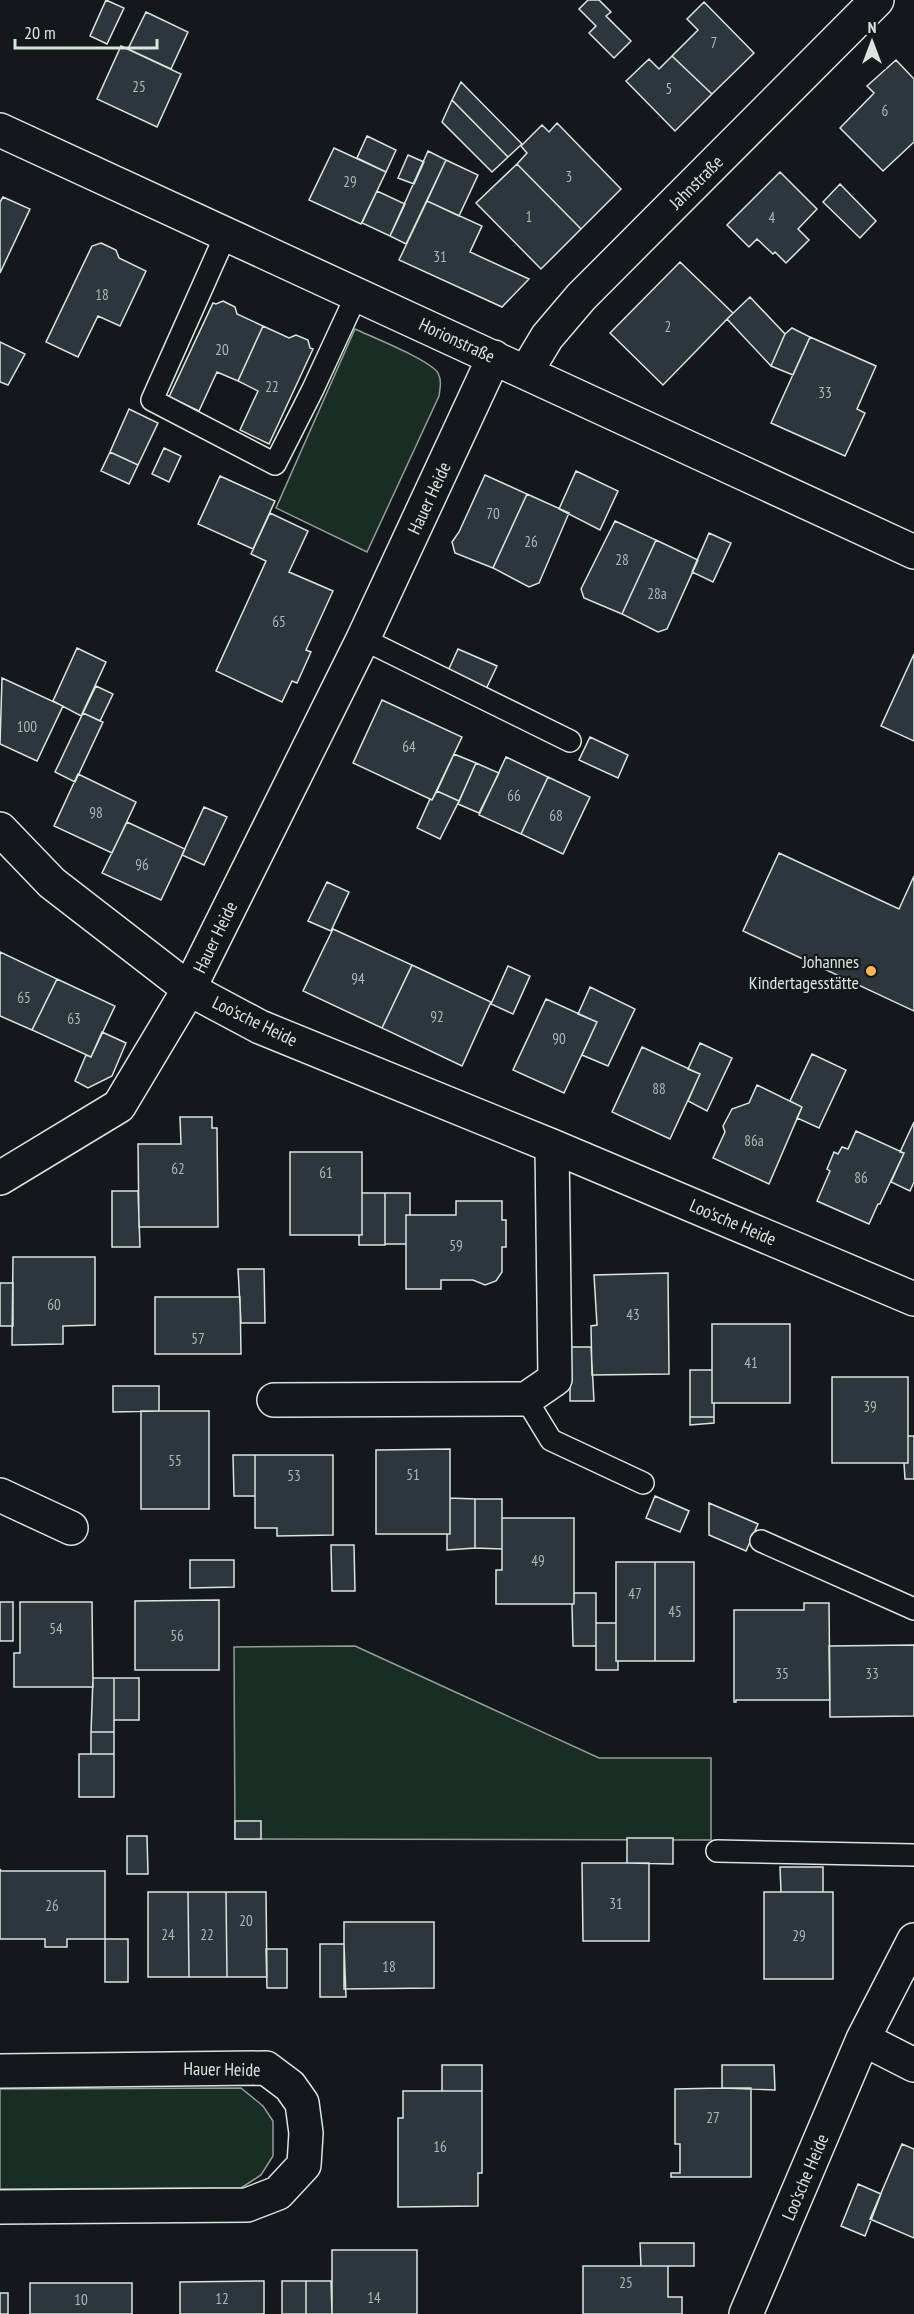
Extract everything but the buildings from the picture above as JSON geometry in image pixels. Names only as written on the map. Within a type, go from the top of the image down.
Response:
[{"type":"street","name":"Jahnstraße","points":[[526,372],[546,337],[581,297],[877,0]]},
{"type":"street","name":"Horionstraße","points":[[0,130],[914,552]]},
{"type":"street","name":"Hauer Heide","points":[[0,1178],[119,1106],[189,989],[363,639],[494,357]]},
{"type":"street","name":"Loo'sche Heide","points":[[0,829],[52,882],[189,989],[260,1027],[552,1146],[914,1299]]},
{"type":"street","points":[[274,1400],[526,1399],[555,1379],[552,1146]]},
{"type":"street","points":[[0,1495],[71,1528]]},
{"type":"street","name":"Loo'sche Heide","points":[[746,2314],[863,2039],[914,1940]]},
{"type":"street","points":[[863,2039],[914,2065]]},
{"type":"street","name":"Hauer Heide","points":[[0,2071],[266,2068],[290,2086],[302,2103],[306,2133],[304,2166],[278,2193],[247,2205],[0,2207]]},
{"type":"lane","points":[[226,234],[152,400],[275,464],[314,389],[357,294]]},
{"type":"lane","points":[[363,639],[570,741]]},
{"type":"lane","points":[[526,1399],[551,1440],[643,1483]]},
{"type":"lane","points":[[761,1541],[914,1609]]},
{"type":"lane","points":[[717,1851],[914,1855]]},
{"type":"green space","points":[[355,329],[424,362],[438,373],[440,382],[439,396],[367,552],[276,508]]},
{"type":"green space","points":[[355,1646],[599,1758],[711,1758],[711,1840],[235,1839],[234,1647]]},
{"type":"green space","points":[[241,2088],[263,2106],[273,2121],[273,2156],[261,2175],[241,2188],[0,2189],[0,2089]]},
{"type":"place","name":"Johannes Kindertagesstätte","points":[[871,971]]}]
